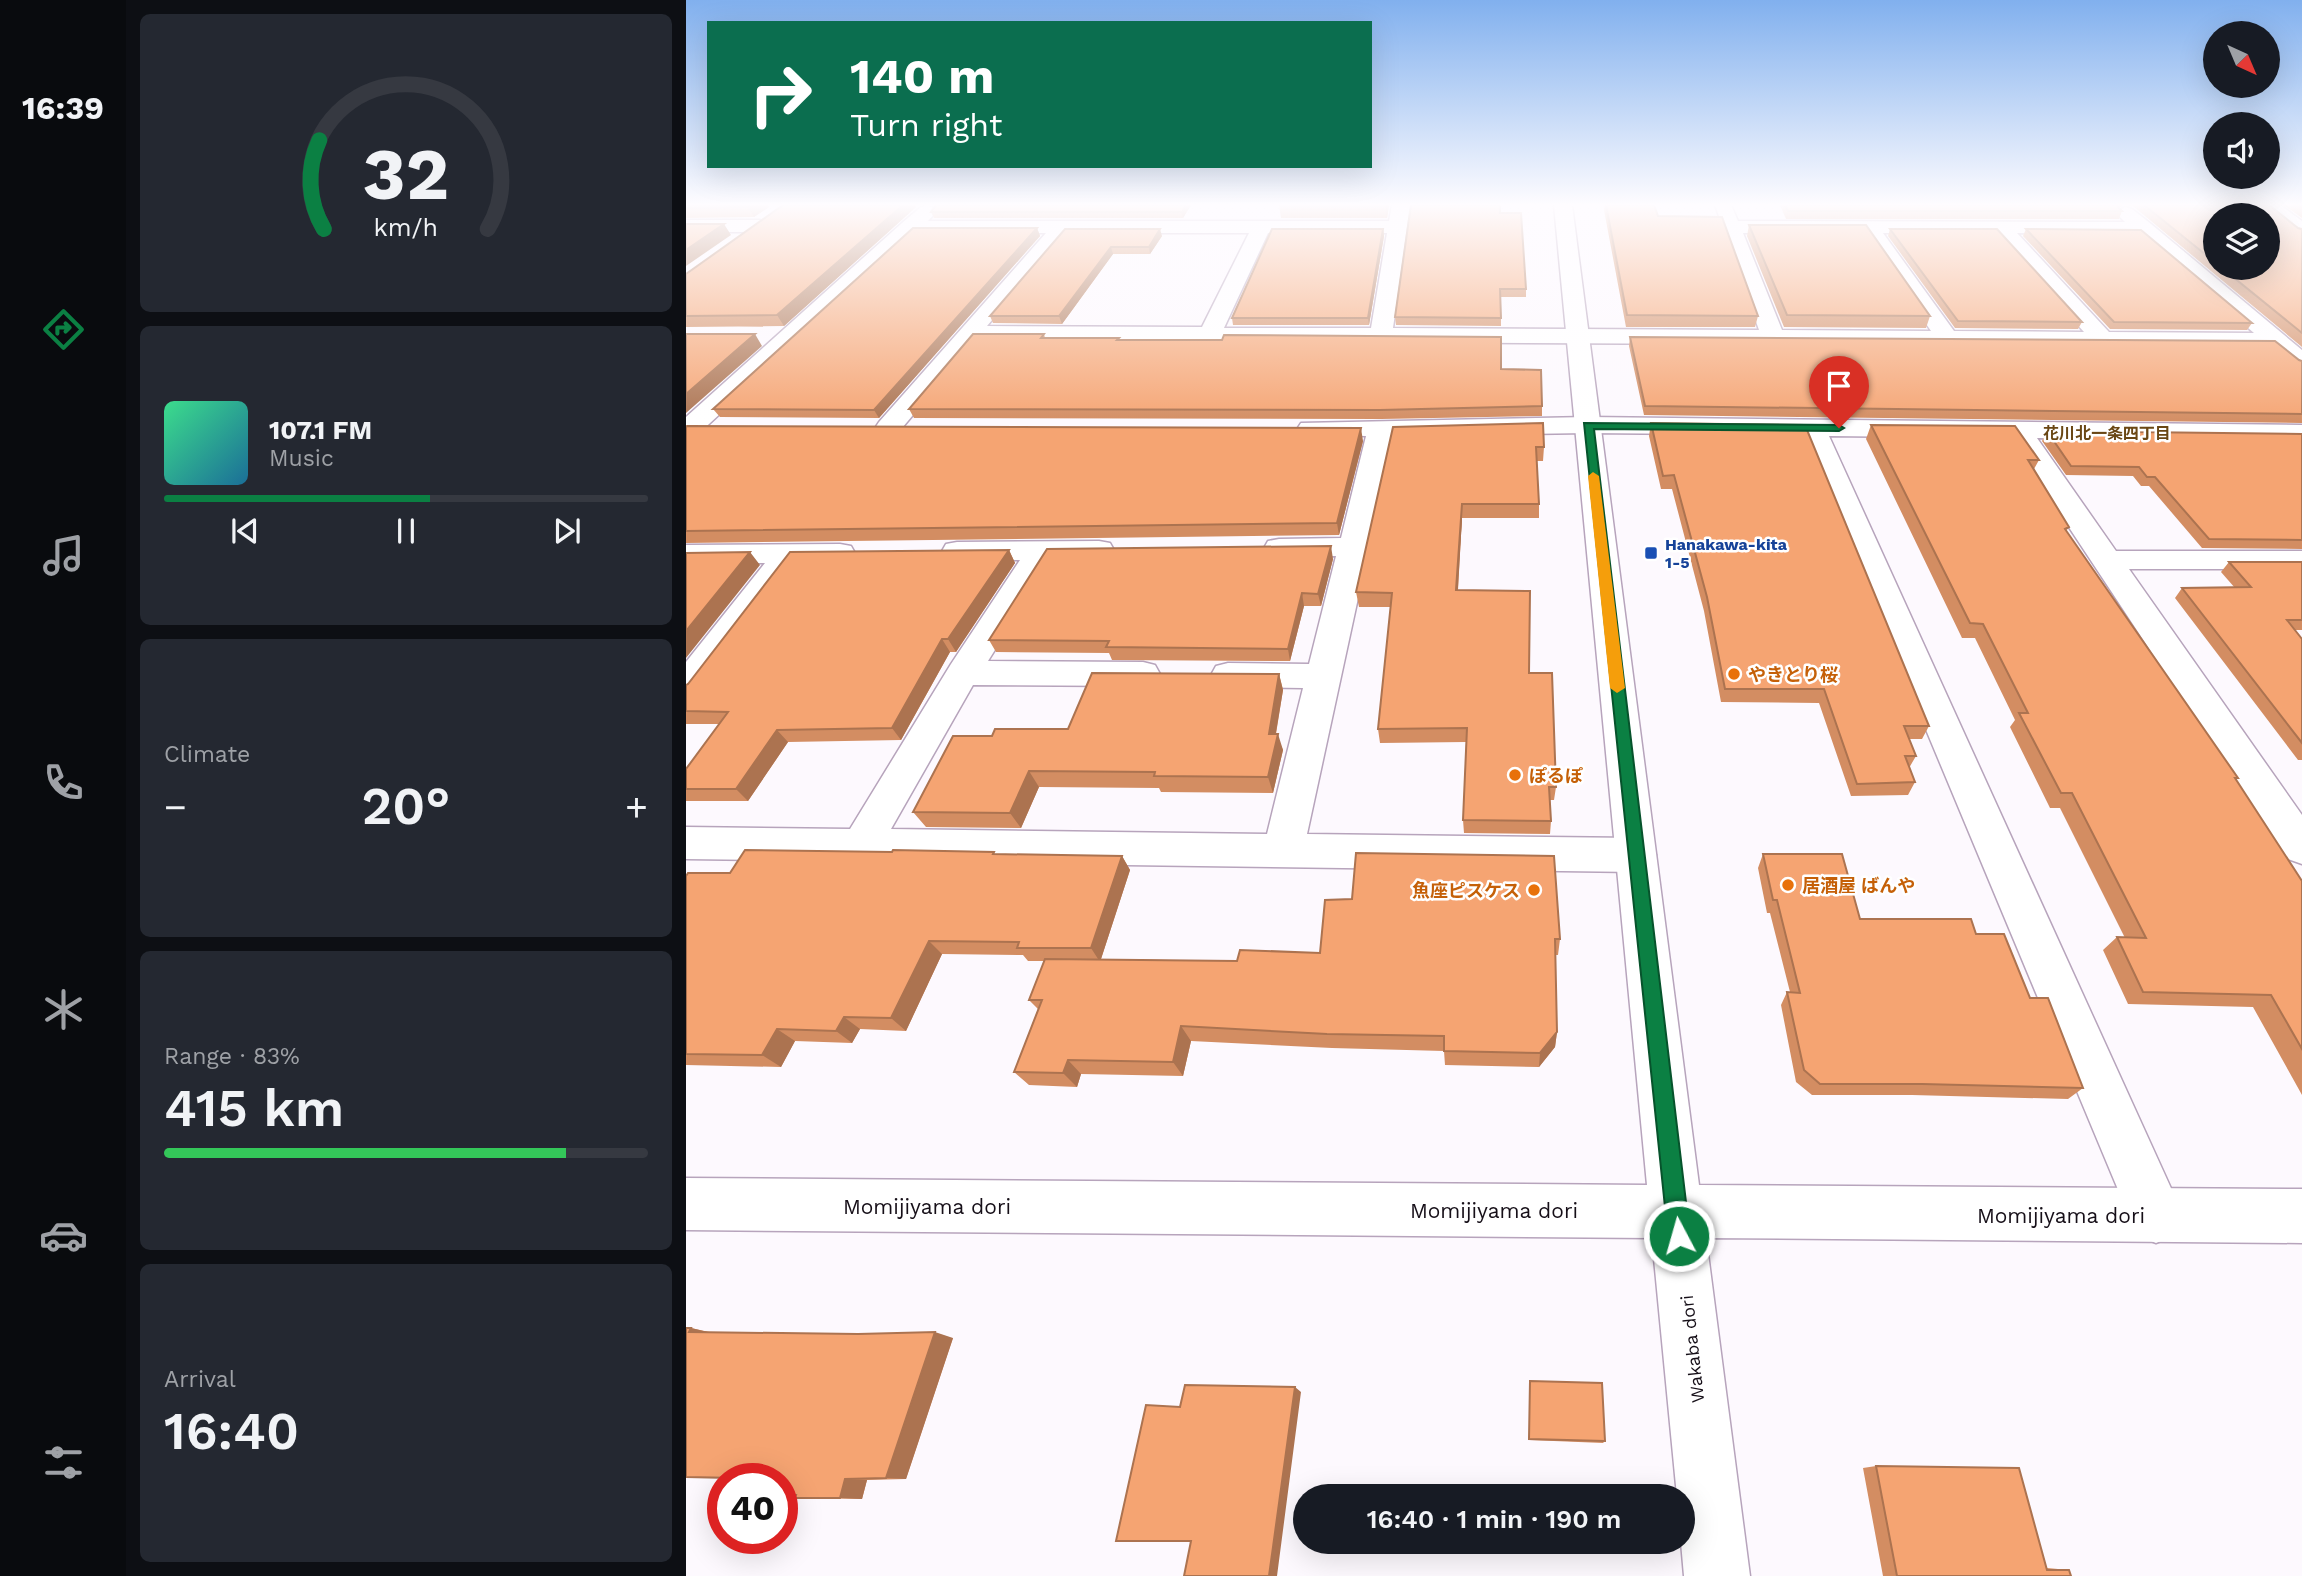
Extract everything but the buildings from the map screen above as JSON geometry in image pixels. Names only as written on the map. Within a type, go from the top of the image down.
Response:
[{"type":"street","points":[[687,429],[853,279]]},
{"type":"street","points":[[888,428],[1016,279]]},
{"type":"street","points":[[1210,334],[1237,279]]},
{"type":"street","points":[[1381,335],[1390,279]]},
{"type":"street","name":"Wakaba dori","points":[[1571,279],[1717,1576]]},
{"type":"street","points":[[1750,279],[1773,337]]},
{"type":"street","points":[[1905,279],[1947,338]]},
{"type":"street","points":[[2047,279],[2102,338]]},
{"type":"street","points":[[2203,279],[2302,362]]},
{"type":"street","points":[[969,333],[2275,340]]},
{"type":"street","points":[[764,336],[790,336]]},
{"type":"street","points":[[1285,429],[1381,430],[1588,425],[2302,433]]},
{"type":"street","points":[[687,429],[729,428]]},
{"type":"street","points":[[862,428],[916,428]]},
{"type":"street","points":[[1813,428],[2156,1216]]},
{"type":"street","points":[[1283,851],[1381,430]]},
{"type":"street","points":[[2018,430],[2302,847]]},
{"type":"street","points":[[1245,548],[1354,547]]},
{"type":"street","points":[[935,552],[1123,550]]},
{"type":"street","points":[[862,845],[963,673],[1042,551]]},
{"type":"street","points":[[686,554],[869,552]]},
{"type":"street","points":[[686,685],[789,553]]},
{"type":"street","points":[[2108,560],[2302,560]]},
{"type":"street","points":[[963,673],[1324,676]]},
{"type":"street","points":[[686,843],[1636,855]]},
{"type":"street","name":"Momijiyama dori","points":[[686,1204],[2302,1216]]},
{"type":"slow traffic","points":[[1593,476],[1617,688]]},
{"type":"place","name":"Hanakawa-kita 1-5","points":[[1651,553]]},
{"type":"place","name":"やきとり桜","points":[[1734,674]]},
{"type":"place","name":"ぽるぽ","points":[[1515,775]]},
{"type":"place","name":"居酒屋 ばんや","points":[[1788,885]]},
{"type":"place","name":"魚座ピスケス","points":[[1534,890]]},
{"type":"district","name":"花川北一条四丁目","points":[[2107,433]]},
{"type":"route","points":[[1679,1236],[1588,425],[1839,428]]}]
